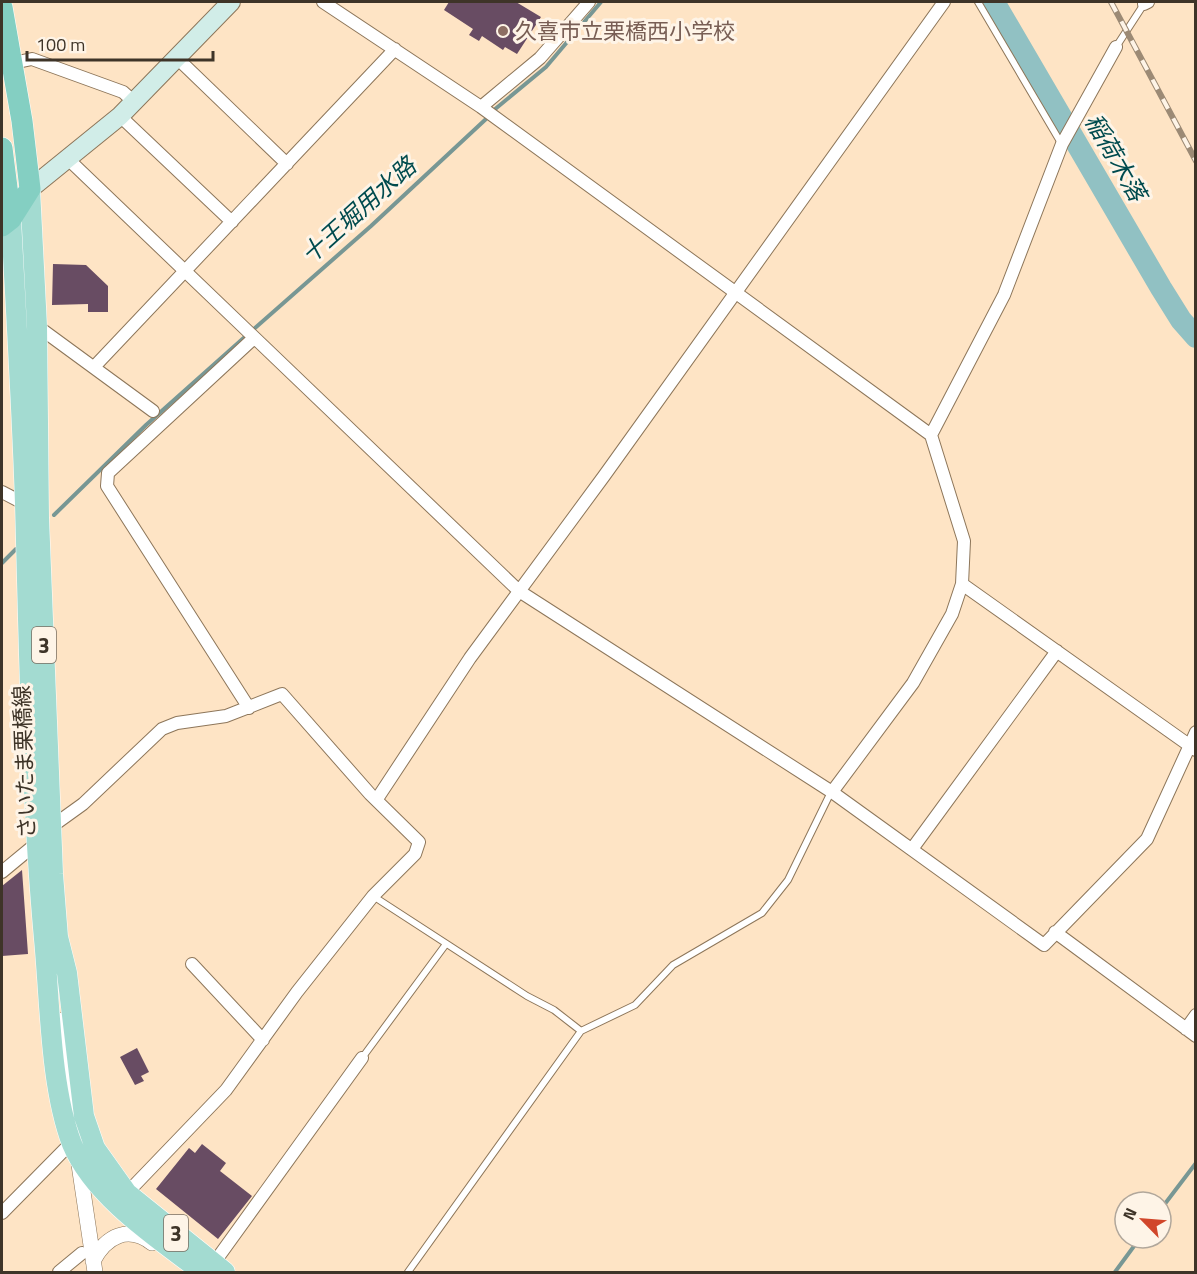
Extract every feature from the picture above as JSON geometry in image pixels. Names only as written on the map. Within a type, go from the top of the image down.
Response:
[{"type":"highway","points":[[2,7],[13,63],[14,193],[6,222]]},
{"type":"highway","points":[[2,148],[14,193]]},
{"type":"main road","points":[[14,193],[68,159],[120,116],[231,2]]},
{"type":"main road","name":"さいたま栗橋線","points":[[14,193],[37,326],[39,518],[51,827],[58,937],[67,973],[84,1116],[95,1148],[118,1194]]},
{"type":"main road","name":"さいたま栗橋線","points":[[6,222],[25,504],[37,843],[61,1106],[74,1148],[89,1174],[214,1269]]},
{"type":"street","points":[[323,2],[481,107],[931,435],[964,541],[962,584],[952,614],[913,683],[832,792]]},
{"type":"street","points":[[481,107],[540,58],[589,2]]},
{"type":"street","points":[[377,799],[470,658],[944,2]]},
{"type":"street","points":[[931,435],[1004,295],[1063,142],[1116,47]]},
{"type":"street","points":[[94,368],[395,49]]},
{"type":"street","points":[[177,58],[287,164]]},
{"type":"street","points":[[13,63],[32,59],[123,92],[134,102]]},
{"type":"street","points":[[120,116],[232,222]]},
{"type":"street","points":[[68,159],[519,591],[832,792],[1044,945],[1148,839],[1193,748],[1196,732]]},
{"type":"street","points":[[37,326],[153,411]]},
{"type":"street","points":[[249,708],[107,486],[108,473],[254,338]]},
{"type":"street","points":[[2,492],[25,504]]},
{"type":"street","points":[[962,584],[1193,748]]},
{"type":"street","points":[[912,849],[1057,651]]},
{"type":"street","points":[[51,827],[83,804],[162,729],[177,723],[226,716],[282,694],[419,842],[415,854],[373,896],[226,1090],[118,1194],[95,1201],[86,1212],[82,1221],[88,1263]]},
{"type":"street","points":[[2,872],[37,843]]},
{"type":"street","points":[[1055,932],[1191,1033],[1196,1016]]},
{"type":"street","points":[[58,937],[57,959],[74,1148],[86,1212]]},
{"type":"street","points":[[192,964],[263,1040]]},
{"type":"street","points":[[214,1269],[362,1058]]},
{"type":"street","points":[[2,1213],[74,1148]]},
{"type":"street","points":[[74,1148],[70,1166],[88,1263]]},
{"type":"street","points":[[59,1272],[88,1263],[113,1237],[135,1234],[145,1238],[190,1272]]},
{"type":"lane","points":[[978,2],[1063,142]]},
{"type":"lane","points":[[1116,47],[1146,3]]},
{"type":"lane","points":[[408,1272],[581,1031],[635,1005],[673,965],[762,913],[788,880],[832,792]]},
{"type":"lane","points":[[373,896],[527,996],[554,1010],[581,1031]]},
{"type":"lane","points":[[362,1058],[446,944]]},
{"type":"building","points":[[449,2],[516,2],[541,17],[517,54],[505,47],[503,50],[482,36],[479,41],[469,35],[473,29],[444,10]]},
{"type":"building","points":[[53,264],[86,265],[108,286],[108,312],[88,312],[88,304],[52,305]]},
{"type":"building","points":[[22,870],[28,954],[2,956],[2,886]]},
{"type":"building","points":[[137,1048],[149,1072],[141,1076],[144,1081],[135,1085],[120,1057]]},
{"type":"building","points":[[202,1144],[226,1163],[220,1171],[252,1196],[218,1239],[156,1189],[189,1148],[195,1153]]},
{"type":"waterway","name":"十王堀用水路","points":[[494,110],[546,67],[601,2]]},
{"type":"waterway","name":"稲荷木落","points":[[994,2],[1161,288],[1181,320],[1196,337]]},
{"type":"waterway","name":"十王堀用水路","points":[[255,328],[371,226],[486,119]]},
{"type":"waterway","name":"十王堀用水路","points":[[54,515],[146,425],[247,335]]},
{"type":"waterway","name":"十王堀用水路","points":[[2,563],[16,549]]},
{"type":"waterway","points":[[1173,1193],[1196,1163]]},
{"type":"waterway","points":[[1115,1272],[1131,1250]]},
{"type":"railway","points":[[1111,2],[1196,161]]},
{"type":"place","name":"久喜市立栗橋西小学校","points":[[503,31]]}]
